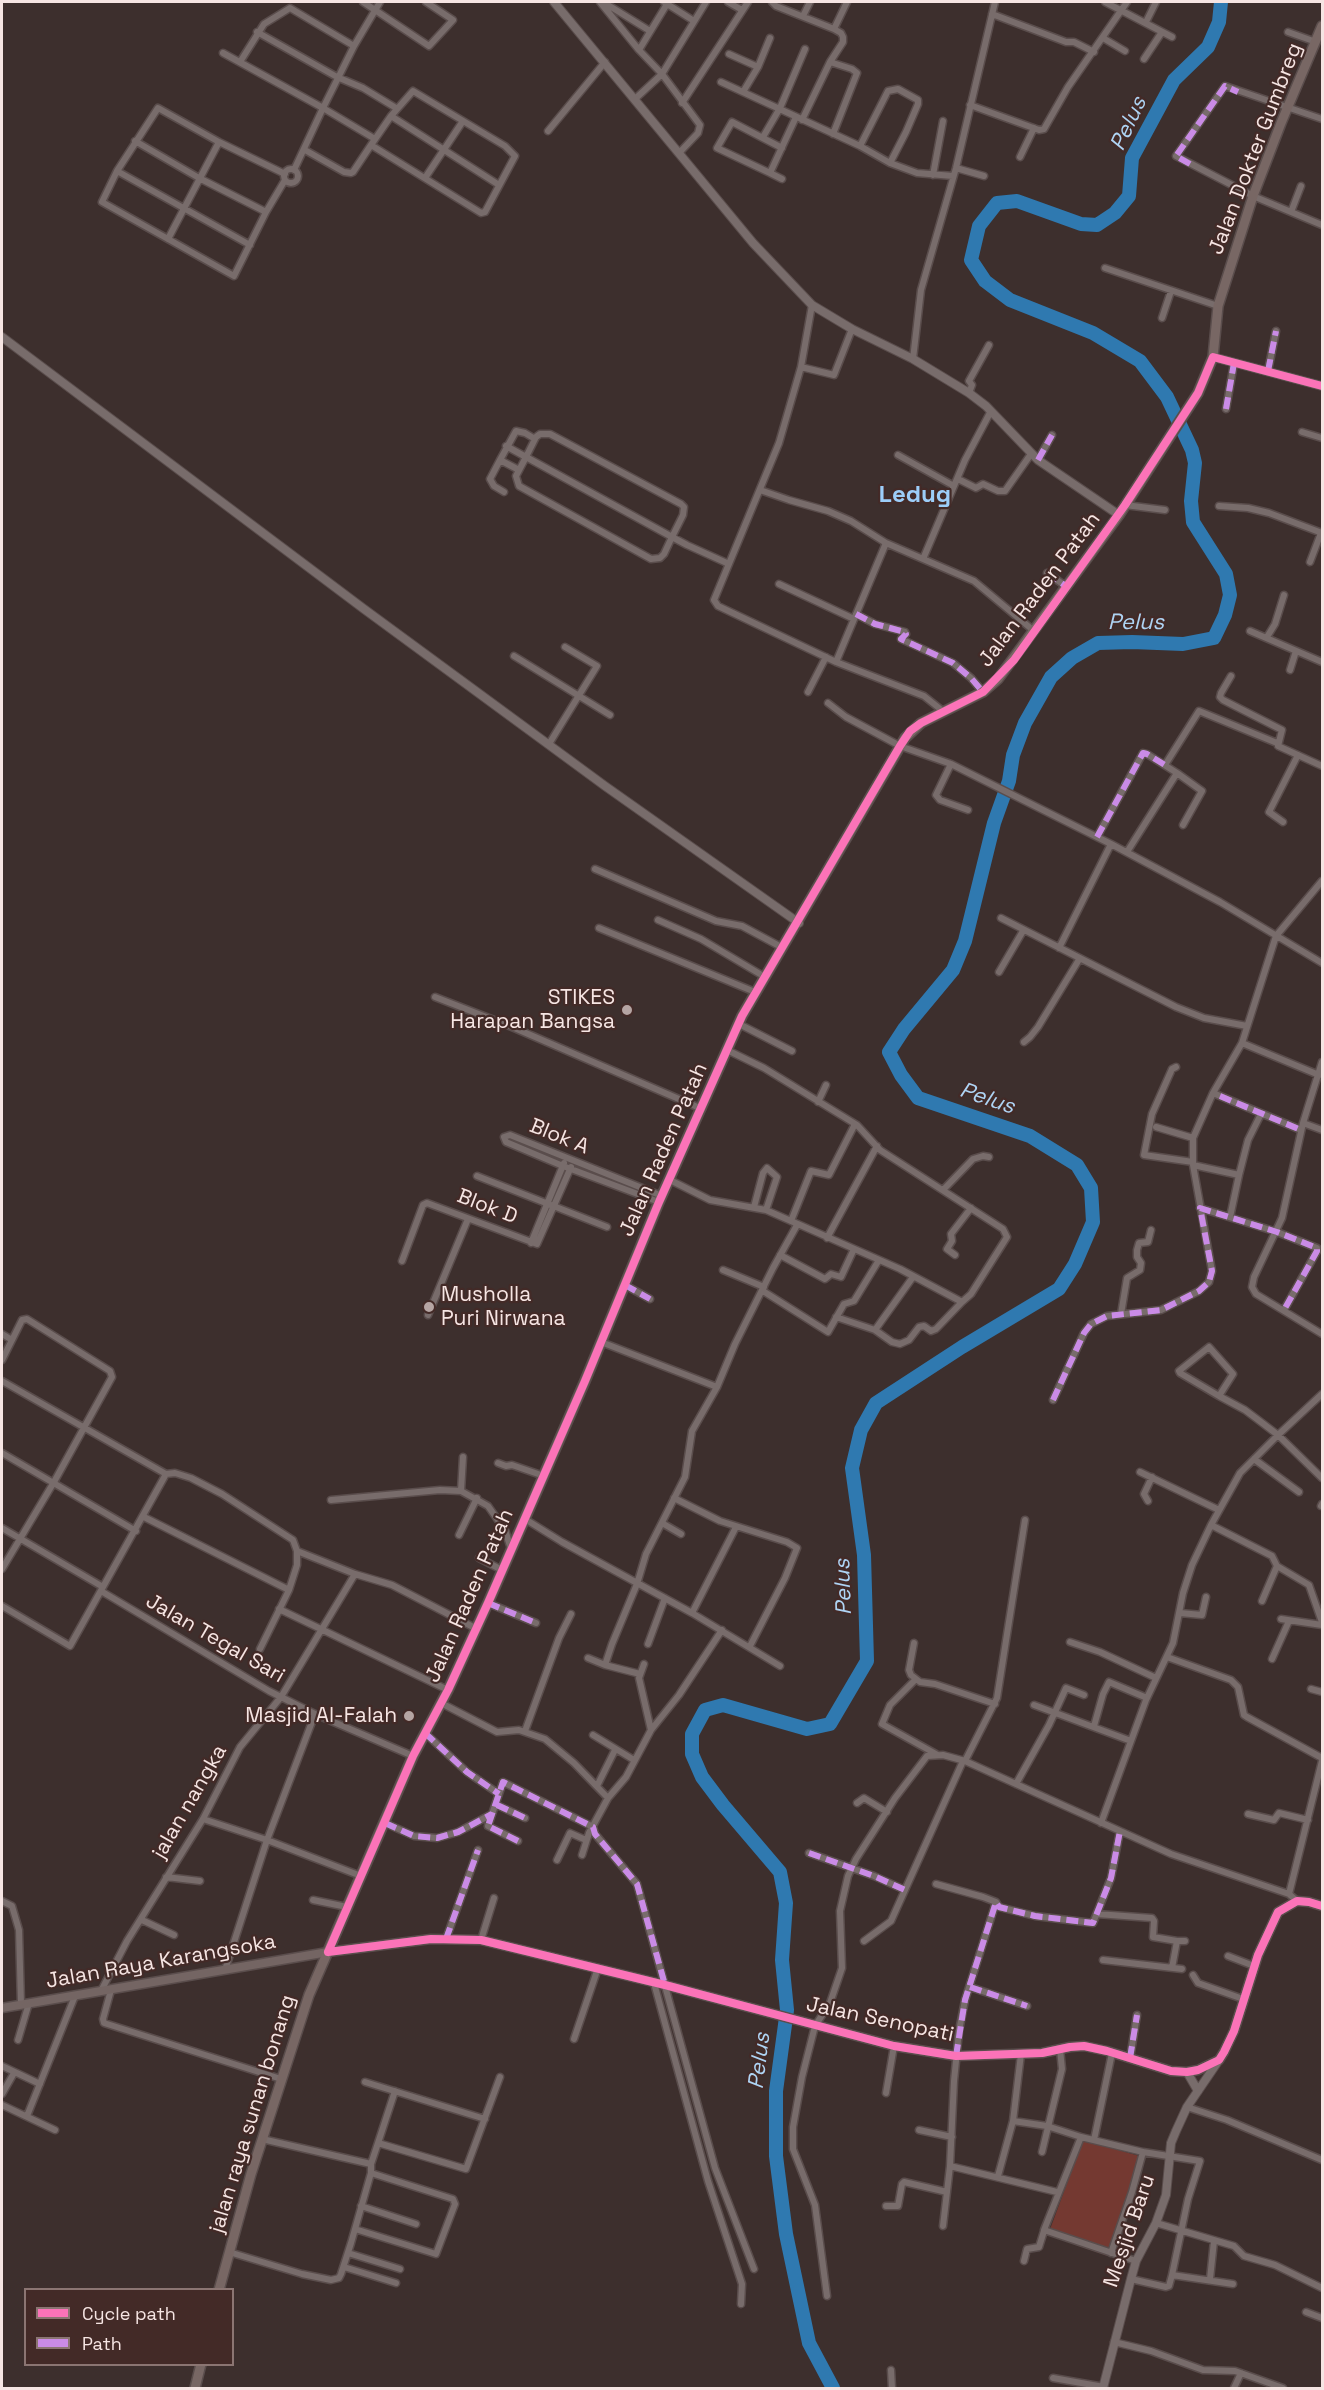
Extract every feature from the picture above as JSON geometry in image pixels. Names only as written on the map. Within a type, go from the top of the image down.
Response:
[{"type":"main road","name":"Jalan Dokter Gumbreg","points":[[1198,393],[1213,357],[1218,306],[1253,196],[1287,107],[1322,30]]},
{"type":"main road","name":"Jalan Raden Patah","points":[[328,1952],[413,1756],[441,1703],[443,1688],[488,1603],[497,1568],[511,1549],[525,1519],[660,1199],[755,992],[799,923],[900,746],[915,727],[983,692],[998,679],[1119,515],[1198,393]]},
{"type":"main road","points":[[1219,2060],[1234,2031],[1254,1966],[1275,1915],[1282,1908],[1297,1901],[1323,1906]]},
{"type":"main road","name":"Jalan Senopati","points":[[328,1952],[404,1941],[481,1940],[598,1968],[894,2046],[957,2056],[1021,2054],[1084,2046],[1112,2052],[1171,2071],[1187,2072],[1198,2070],[1219,2060]]},
{"type":"main road","name":"Jalan Raya Karangsoka","points":[[2,2008],[328,1952]]},
{"type":"main road","name":"jalan raya sunan bonang","points":[[219,2288],[281,2079],[309,1995],[328,1952]]},
{"type":"main road","points":[[195,2388],[198,2366]]},
{"type":"street","points":[[363,2],[429,46],[453,20],[426,2]]},
{"type":"street","points":[[294,170],[337,77],[380,2]]},
{"type":"street","points":[[554,2],[753,243],[812,305],[852,329],[913,359],[969,393],[991,411],[1035,457],[1119,515]]},
{"type":"street","points":[[602,2],[650,31]]},
{"type":"street","points":[[602,2],[639,50],[662,74],[701,129],[679,153]]},
{"type":"street","points":[[635,99],[662,74],[706,2]]},
{"type":"street","points":[[728,2],[742,10]]},
{"type":"street","points":[[682,103],[748,2]]},
{"type":"street","points":[[770,173],[843,42],[840,33],[834,29],[776,6],[772,2]]},
{"type":"street","points":[[802,16],[810,2]]},
{"type":"street","points":[[834,29],[847,2]]},
{"type":"street","points":[[913,359],[921,290],[956,168],[995,2]]},
{"type":"street","points":[[1105,2],[1172,37]]},
{"type":"street","points":[[970,105],[1040,130],[1048,125],[1068,87],[1126,2]]},
{"type":"street","points":[[1146,22],[1156,2]]},
{"type":"street","points":[[639,50],[665,3],[694,21]]},
{"type":"street","points":[[240,62],[264,24],[292,8],[354,46]]},
{"type":"street","points":[[992,14],[1064,41],[1074,42],[1094,52]]},
{"type":"street","points":[[257,32],[396,108]]},
{"type":"street","points":[[1144,59],[1162,32]]},
{"type":"street","points":[[1288,32],[1316,42]]},
{"type":"street","points":[[743,92],[758,67],[770,38]]},
{"type":"street","points":[[1103,38],[1125,51]]},
{"type":"street","points":[[763,137],[780,108],[805,49]]},
{"type":"street","points":[[223,53],[322,108],[373,142],[425,178],[481,213],[484,212],[514,153],[413,91],[390,116],[373,142],[353,172],[348,174],[305,150]]},
{"type":"street","points":[[729,54],[758,67]]},
{"type":"street","points":[[548,130],[605,62]]},
{"type":"street","points":[[830,62],[852,69],[857,73],[833,134]]},
{"type":"street","points":[[721,82],[860,146],[890,163],[917,173],[953,176]]},
{"type":"street","points":[[1323,119],[1225,86],[1176,156],[1253,196],[1323,225]]},
{"type":"street","points":[[860,146],[888,91],[898,88],[918,100],[918,104],[890,163]]},
{"type":"street","points":[[294,170],[288,171],[285,177],[266,212],[236,274],[232,276],[102,202],[135,141],[160,108],[285,177],[291,183],[296,181],[297,175],[294,170]]},
{"type":"street","points":[[390,116],[499,184]]},
{"type":"street","points":[[425,178],[463,121]]},
{"type":"street","points":[[933,175],[943,121]]},
{"type":"street","points":[[782,148],[732,122],[717,148],[782,179]]},
{"type":"street","points":[[1020,157],[1034,128]]},
{"type":"street","points":[[135,141],[199,178],[266,212]]},
{"type":"street","points":[[168,238],[219,142]]},
{"type":"street","points":[[956,168],[984,176]]},
{"type":"street","points":[[117,171],[250,245]]},
{"type":"street","points":[[1291,212],[1301,186]]},
{"type":"street","points":[[1105,268],[1218,306]]},
{"type":"street","points":[[1162,318],[1171,291]]},
{"type":"street","points":[[812,305],[801,367],[779,443],[715,597],[715,604],[836,662],[924,696],[944,712]]},
{"type":"street","points":[[801,367],[832,375],[836,373],[852,329]]},
{"type":"street","points":[[1268,370],[1276,331]]},
{"type":"street","points":[[2,337],[311,570],[799,923]]},
{"type":"street","points":[[969,393],[972,384],[969,381],[989,345]]},
{"type":"street","points":[[1213,357],[1323,386]]},
{"type":"street","points":[[1226,409],[1234,363]]},
{"type":"street","points":[[923,559],[956,482],[991,411]]},
{"type":"street","points":[[504,492],[494,486],[490,479],[506,446],[516,431],[535,439]]},
{"type":"street","points":[[1302,432],[1323,438]]},
{"type":"street","points":[[540,434],[550,434],[681,504],[684,507],[683,515],[660,558],[651,559],[519,486],[516,480],[525,457],[540,434]]},
{"type":"street","points":[[898,455],[956,482],[976,488],[983,484],[998,491],[1005,491],[1052,435]]},
{"type":"street","points":[[506,446],[672,537],[729,564]]},
{"type":"street","points":[[500,460],[519,470]]},
{"type":"street","points":[[760,490],[789,501],[828,510],[851,521],[886,543],[982,586],[1012,615],[1034,631]]},
{"type":"street","points":[[1125,506],[1165,510]]},
{"type":"street","points":[[1220,506],[1248,508],[1269,513],[1322,533],[1310,562]]},
{"type":"street","points":[[836,662],[886,543]]},
{"type":"street","points":[[1047,573],[1067,587]]},
{"type":"street","points":[[779,584],[875,624],[905,632],[906,634],[901,639],[953,663],[983,692]]},
{"type":"street","points":[[1267,637],[1275,624],[1284,595]]},
{"type":"street","points":[[1250,631],[1323,662]]},
{"type":"street","points":[[549,744],[597,666],[565,647]]},
{"type":"street","points":[[1290,670],[1296,651]]},
{"type":"street","points":[[514,656],[610,715]]},
{"type":"street","points":[[808,692],[826,657]]},
{"type":"street","points":[[1231,676],[1220,697],[1282,730],[1277,743]]},
{"type":"street","points":[[828,703],[846,717],[900,746],[951,764],[1127,852],[1220,902],[1323,963]]},
{"type":"street","points":[[1165,765],[1199,711],[1277,743],[1278,746],[1323,766]]},
{"type":"street","points":[[1096,837],[1143,753],[1165,765],[1202,791],[1183,825]]},
{"type":"street","points":[[1283,822],[1269,812],[1298,755]]},
{"type":"street","points":[[951,764],[936,795],[940,800],[968,810]]},
{"type":"street","points":[[1127,852],[1177,773]]},
{"type":"street","points":[[1059,948],[1111,844]]},
{"type":"street","points":[[595,869],[716,921],[742,926],[783,948]]},
{"type":"street","points":[[1053,1400],[1087,1328],[1099,1319],[1161,1310],[1199,1290],[1209,1282],[1212,1271],[1206,1210],[1196,1165],[1193,1138],[1216,1094],[1246,1045],[1247,1026],[1280,939],[1323,881]]},
{"type":"street","points":[[1000,918],[1185,1011],[1204,1018],[1247,1026]]},
{"type":"street","points":[[658,920],[701,939],[765,977]]},
{"type":"street","points":[[599,928],[755,992]]},
{"type":"street","points":[[999,972],[1023,931]]},
{"type":"street","points":[[1024,1042],[1038,1027],[1080,958]]},
{"type":"street","points":[[435,997],[512,1027],[702,1109]]},
{"type":"street","points":[[739,1024],[792,1051]]},
{"type":"street","points":[[1246,1045],[1319,1075]]},
{"type":"street","points":[[727,1050],[764,1068],[855,1124],[877,1146],[1003,1229],[1007,1238],[972,1294],[942,1324],[931,1330],[924,1326],[919,1327],[904,1343],[892,1342],[875,1330],[836,1317]]},
{"type":"street","points":[[1323,1062],[1302,1127],[1277,1232],[1254,1278],[1252,1287],[1256,1294],[1323,1334]]},
{"type":"street","points":[[1176,1067],[1172,1069],[1152,1114],[1144,1155],[1239,1175]]},
{"type":"street","points":[[818,1102],[826,1085]]},
{"type":"street","points":[[1216,1094],[1261,1114],[1302,1127],[1323,1130]]},
{"type":"street","points":[[1230,1217],[1248,1140],[1261,1114]]},
{"type":"street","points":[[605,1665],[637,1584],[646,1554],[685,1476],[692,1431],[717,1387],[735,1344],[780,1255],[794,1223],[811,1171],[829,1175],[855,1124]]},
{"type":"street","points":[[1156,1127],[1193,1138]]},
{"type":"street","name":"Blok A","points":[[510,1135],[619,1182],[563,1166],[506,1142],[504,1137],[510,1135]]},
{"type":"street","points":[[827,1238],[877,1146]]},
{"type":"street","points":[[944,1189],[973,1159],[983,1156],[989,1158]]},
{"type":"street","points":[[551,1206],[566,1158]]},
{"type":"street","points":[[551,1206],[574,1161]]},
{"type":"street","points":[[754,1207],[763,1173],[767,1168],[777,1177],[766,1210]]},
{"type":"street","points":[[477,1176],[607,1227]]},
{"type":"street","points":[[670,1180],[710,1200],[766,1210],[879,1260],[962,1302]]},
{"type":"street","points":[[619,1182],[660,1199]]},
{"type":"street","name":"Blok D","points":[[402,1260],[423,1205],[431,1203],[531,1243],[551,1206]]},
{"type":"street","points":[[955,1255],[948,1249],[952,1241],[951,1234],[970,1208]]},
{"type":"street","points":[[1206,1210],[1277,1232],[1312,1245],[1318,1250],[1284,1310]]},
{"type":"street","points":[[428,1315],[468,1219]]},
{"type":"street","points":[[1121,1314],[1126,1278],[1140,1270],[1141,1263],[1137,1257],[1137,1250],[1139,1243],[1148,1242],[1151,1230]]},
{"type":"street","points":[[780,1255],[825,1279],[831,1274],[839,1277],[843,1275],[854,1249]]},
{"type":"street","points":[[723,1270],[763,1289],[828,1332],[845,1302],[854,1301],[879,1260]]},
{"type":"street","points":[[875,1330],[913,1276]]},
{"type":"street","points":[[625,1285],[650,1299]]},
{"type":"street","points":[[2,1360],[22,1320],[27,1319],[110,1371],[112,1377],[110,1385],[2,1569]]},
{"type":"street","points":[[2,1334],[12,1340]]},
{"type":"street","points":[[601,1342],[717,1387]]},
{"type":"street","points":[[1219,1396],[1233,1374],[1209,1347],[1179,1372],[1257,1419],[1278,1435],[1323,1478]]},
{"type":"street","points":[[2,1382],[166,1474],[182,1475],[222,1494],[293,1540],[297,1551],[297,1565],[289,1590],[260,1649]]},
{"type":"street","points":[[1101,1823],[1148,1698],[1167,1657],[1177,1629],[1183,1593],[1192,1564],[1211,1525],[1235,1480],[1278,1435],[1323,1394]]},
{"type":"street","points":[[2,1453],[136,1531]]},
{"type":"street","points":[[461,1491],[463,1457]]},
{"type":"street","points":[[1254,1459],[1299,1492]]},
{"type":"street","points":[[498,1463],[506,1466],[512,1465],[543,1476]]},
{"type":"street","points":[[1140,1472],[1219,1510]]},
{"type":"street","points":[[2,1606],[70,1646],[166,1474]]},
{"type":"street","points":[[1148,1501],[1144,1494],[1152,1477]]},
{"type":"street","points":[[331,1500],[440,1490],[461,1491],[475,1502],[488,1506],[505,1530],[511,1549]]},
{"type":"street","points":[[674,1498],[736,1527],[787,1542],[797,1548],[785,1578],[750,1647]]},
{"type":"street","points":[[459,1535],[475,1502]]},
{"type":"street","points":[[144,1517],[289,1590]]},
{"type":"street","points":[[525,1519],[537,1528],[722,1630],[780,1666]]},
{"type":"street","points":[[864,1941],[890,1924],[994,1704],[1025,1520]]},
{"type":"street","points":[[662,1522],[681,1534]]},
{"type":"street","points":[[1211,1525],[1272,1556],[1276,1566],[1309,1584],[1323,1624],[1281,1619]]},
{"type":"street","points":[[692,1613],[736,1527]]},
{"type":"street","name":"Jalan Tegal Sari","points":[[2,1528],[281,1697],[413,1756]]},
{"type":"street","points":[[297,1551],[392,1586],[474,1628]]},
{"type":"street","points":[[479,1558],[497,1568]]},
{"type":"street","points":[[1262,1601],[1276,1566]]},
{"type":"street","name":"jalan nangka","points":[[101,1991],[122,1951],[203,1819],[245,1740],[281,1697],[355,1574]]},
{"type":"street","points":[[1180,1613],[1202,1614],[1206,1597]]},
{"type":"street","points":[[648,1644],[665,1598]]},
{"type":"street","points":[[488,1603],[536,1623]]},
{"type":"street","points":[[279,1609],[443,1688]]},
{"type":"street","points":[[525,1731],[559,1638],[571,1614]]},
{"type":"street","points":[[1272,1659],[1289,1621]]},
{"type":"street","points":[[582,1855],[589,1834],[609,1798],[626,1777],[651,1730],[679,1695],[722,1630]]},
{"type":"street","points":[[1070,1642],[1100,1652],[1156,1678]]},
{"type":"street","points":[[914,1643],[909,1670],[916,1679],[922,1683],[935,1684],[994,1704]]},
{"type":"street","points":[[1167,1657],[1231,1680],[1238,1687],[1242,1710],[1247,1718],[1323,1760],[1289,1894]]},
{"type":"street","points":[[588,1658],[640,1674]]},
{"type":"street","points":[[644,1664],[640,1674],[651,1730]]},
{"type":"street","points":[[916,1679],[890,1705],[882,1724],[937,1754],[967,1762],[1193,1862],[1289,1894],[1297,1901]]},
{"type":"street","points":[[1094,1726],[1103,1694],[1109,1682],[1148,1698]]},
{"type":"street","points":[[1014,1784],[1055,1714],[1066,1688],[1084,1695]]},
{"type":"street","points":[[1311,1689],[1323,1692]]},
{"type":"street","points":[[441,1703],[497,1732],[525,1731],[545,1739],[609,1798]]},
{"type":"street","points":[[1034,1705],[1131,1741]]},
{"type":"street","points":[[225,1970],[267,1840],[315,1714]]},
{"type":"street","points":[[425,1733],[467,1772],[499,1794]]},
{"type":"street","points":[[593,1735],[634,1760]]},
{"type":"street","points":[[597,1786],[615,1750]]},
{"type":"street","points":[[826,2296],[815,2205],[797,2163],[793,2139],[802,2077],[818,2027],[830,2003],[842,1968],[840,1911],[845,1884],[851,1868],[923,1759],[937,1754]]},
{"type":"street","points":[[518,1841],[488,1827],[503,1782],[589,1834]]},
{"type":"street","points":[[857,1803],[864,1798],[887,1812]]},
{"type":"street","points":[[497,1805],[525,1818]]},
{"type":"street","points":[[1248,1814],[1274,1820],[1279,1813],[1308,1820]]},
{"type":"street","points":[[385,1823],[414,1836],[437,1838],[458,1832],[492,1814]]},
{"type":"street","points":[[203,1819],[267,1840],[361,1876]]},
{"type":"street","points":[[936,1884],[996,1902],[999,1907],[1006,1910],[1047,1918],[1093,1923],[1113,1873],[1120,1831]]},
{"type":"street","points":[[556,1860],[570,1833],[595,1834],[637,1884],[708,2181],[742,2284],[741,2304]]},
{"type":"street","points":[[446,1940],[478,1850]]},
{"type":"street","points":[[809,1853],[905,1890]]},
{"type":"street","points":[[166,1877],[200,1881]]},
{"type":"street","points":[[481,1940],[494,1898]]},
{"type":"street","points":[[313,1900],[346,1907]]},
{"type":"street","points":[[2,1901],[12,1906],[19,1930],[25,2003],[18,2040]]},
{"type":"street","points":[[943,2226],[950,2166],[959,2031],[970,1986],[996,1902]]},
{"type":"street","points":[[1097,1914],[1152,1918],[1154,1921],[1153,1937],[1185,1941]]},
{"type":"street","points":[[141,1920],[174,1935]]},
{"type":"street","points":[[1172,1968],[1178,1941]]},
{"type":"street","points":[[1227,1956],[1254,1966]]},
{"type":"street","points":[[1103,1960],[1182,1969]]},
{"type":"street","points":[[574,2039],[598,1968]]},
{"type":"street","points":[[1193,1975],[1198,1983],[1243,1999]]},
{"type":"street","points":[[660,1984],[714,2168],[754,2269]]},
{"type":"street","points":[[970,1986],[1027,2006]]},
{"type":"street","points":[[111,1990],[103,2019],[104,2023],[281,2079]]},
{"type":"street","points":[[27,2116],[75,1996]]},
{"type":"street","points":[[1130,2058],[1137,2015]]},
{"type":"street","points":[[886,2093],[894,2046]]},
{"type":"street","points":[[1042,2152],[1062,2068],[1060,2049]]},
{"type":"street","points":[[1094,2140],[1112,2052]]},
{"type":"street","points":[[998,2176],[1012,2121],[1021,2054]]},
{"type":"street","name":"Mesjid Baru","points":[[1104,2388],[1136,2261],[1156,2223],[1168,2183],[1173,2137],[1187,2107],[1219,2060]]},
{"type":"street","points":[[2,2066],[40,2084]]},
{"type":"street","points":[[1187,2072],[1198,2091]]},
{"type":"street","points":[[2,2094],[14,2073]]},
{"type":"street","points":[[378,2143],[465,2169],[468,2167],[500,2077]]},
{"type":"street","points":[[365,2082],[485,2119]]},
{"type":"street","points":[[229,2252],[327,2280],[339,2278],[371,2173],[371,2164],[395,2091]]},
{"type":"street","points":[[2,2105],[55,2130]]},
{"type":"street","points":[[1187,2107],[1227,2120],[1323,2160]]},
{"type":"street","points":[[1012,2121],[1047,2126],[1143,2152],[1201,2162],[1191,2187],[1183,2231],[1168,2287],[1131,2279]]},
{"type":"street","points":[[920,2130],[952,2137]]},
{"type":"street","points":[[1024,2261],[1027,2249],[1038,2248],[1081,2137]]},
{"type":"street","points":[[262,2139],[371,2164]]},
{"type":"street","points":[[1111,2253],[1143,2152]]},
{"type":"street","points":[[950,2166],[1058,2192]]},
{"type":"street","points":[[355,2229],[436,2254],[455,2204],[453,2199],[371,2173]]},
{"type":"street","points":[[886,2205],[898,2206],[904,2182],[947,2192]]},
{"type":"street","points":[[361,2206],[416,2224]]},
{"type":"street","points":[[1156,2223],[1234,2246],[1244,2256],[1275,2265],[1323,2288]]},
{"type":"street","points":[[1044,2231],[1136,2261]]},
{"type":"street","points":[[1210,2279],[1214,2241]]},
{"type":"street","points":[[348,2253],[400,2269]]},
{"type":"street","points":[[344,2267],[396,2283]]},
{"type":"street","points":[[1172,2275],[1233,2284]]},
{"type":"street","points":[[1306,2312],[1323,2318]]},
{"type":"street","points":[[1114,2342],[1151,2350],[1203,2370],[1227,2369],[1282,2388]]},
{"type":"street","points":[[891,2370],[892,2388]]},
{"type":"street","points":[[1234,2388],[1241,2373]]},
{"type":"street","points":[[1053,2378],[1104,2388]]},
{"type":"shaded area","points":[[1083,2140],[1143,2157],[1108,2256],[1056,2238],[1049,2232]]},
{"type":"waterway","name":"Pelus","points":[[833,2388],[809,2343],[786,2234],[776,2156],[776,2091],[787,2010],[782,1960],[786,1903],[780,1872],[702,1777],[692,1754],[692,1734],[705,1710],[723,1705],[807,1729],[830,1724],[867,1661],[864,1555],[852,1468],[861,1430],[876,1403],[962,1347],[1059,1289],[1075,1264],[1093,1222],[1091,1188],[1077,1165],[1030,1136],[918,1098],[901,1075],[889,1052],[904,1029],[953,970],[965,941],[994,823],[1009,781],[1013,755],[1025,723],[1051,677],[1072,658],[1098,643],[1183,644],[1214,638],[1225,615],[1230,595],[1226,574],[1193,522],[1191,501],[1195,463],[1192,450],[1167,397],[1140,361],[1093,333],[1010,300],[985,281],[971,260],[979,226],[997,203],[1017,201],[1081,224],[1097,225],[1115,213],[1129,196],[1132,158],[1174,80],[1208,47],[1219,22],[1221,2]]},
{"type":"marked path","points":[[1190,164],[1176,156],[1225,86],[1238,92]]},
{"type":"marked path","points":[[1268,371],[1276,331]]},
{"type":"marked path","points":[[1226,409],[1234,363]]},
{"type":"marked path","points":[[1038,460],[1052,435]]},
{"type":"marked path","points":[[1047,573],[1067,587]]},
{"type":"marked path","points":[[856,614],[875,624],[905,632],[906,634],[901,639],[953,663],[983,692]]},
{"type":"marked path","points":[[1097,837],[1143,753],[1165,765]]},
{"type":"marked path","points":[[1220,1096],[1301,1130]]},
{"type":"marked path","points":[[1053,1400],[1084,1333],[1091,1324],[1107,1316],[1161,1310],[1199,1291],[1209,1282],[1212,1271],[1200,1208],[1277,1232],[1317,1248],[1284,1310]]},
{"type":"marked path","points":[[625,1285],[650,1299]]},
{"type":"marked path","points":[[488,1603],[536,1623]]},
{"type":"marked path","points":[[425,1733],[467,1772],[499,1794]]},
{"type":"marked path","points":[[518,1841],[488,1826],[503,1782],[593,1827],[595,1834],[637,1884],[665,1985]]},
{"type":"marked path","points":[[497,1805],[525,1818]]},
{"type":"marked path","points":[[385,1823],[414,1836],[437,1838],[458,1832],[492,1814]]},
{"type":"marked path","points":[[956,2056],[965,2000],[996,1902],[999,1907],[1035,1916],[1093,1923],[1111,1878],[1120,1831]]},
{"type":"marked path","points":[[446,1939],[478,1850]]},
{"type":"marked path","points":[[809,1853],[874,1876],[905,1890]]},
{"type":"marked path","points":[[970,1987],[1027,2006]]},
{"type":"marked path","points":[[1130,2058],[1137,2015]]},
{"type":"cycle path","points":[[328,1952],[413,1756],[448,1690],[488,1603],[585,1381],[659,1202],[742,1016],[900,746],[910,731],[921,723],[983,692],[1014,660],[1125,505],[1198,393],[1213,357],[1322,386]]},
{"type":"cycle path","points":[[328,1952],[431,1939],[481,1940],[665,1985],[894,2046],[956,2056],[1042,2053],[1084,2046],[1171,2071],[1187,2072],[1198,2070],[1219,2060],[1224,2052],[1234,2031],[1258,1955],[1278,1912],[1297,1901],[1322,1906]]},
{"type":"place","name":"STIKES Harapan Bangsa","points":[[627,1010]]},
{"type":"place","name":"Musholla Puri Nirwana","points":[[429,1307]]},
{"type":"place","name":"Masjid Al-Falah","points":[[409,1716]]},
{"type":"district","name":"Ledug","points":[[915,495]]}]
